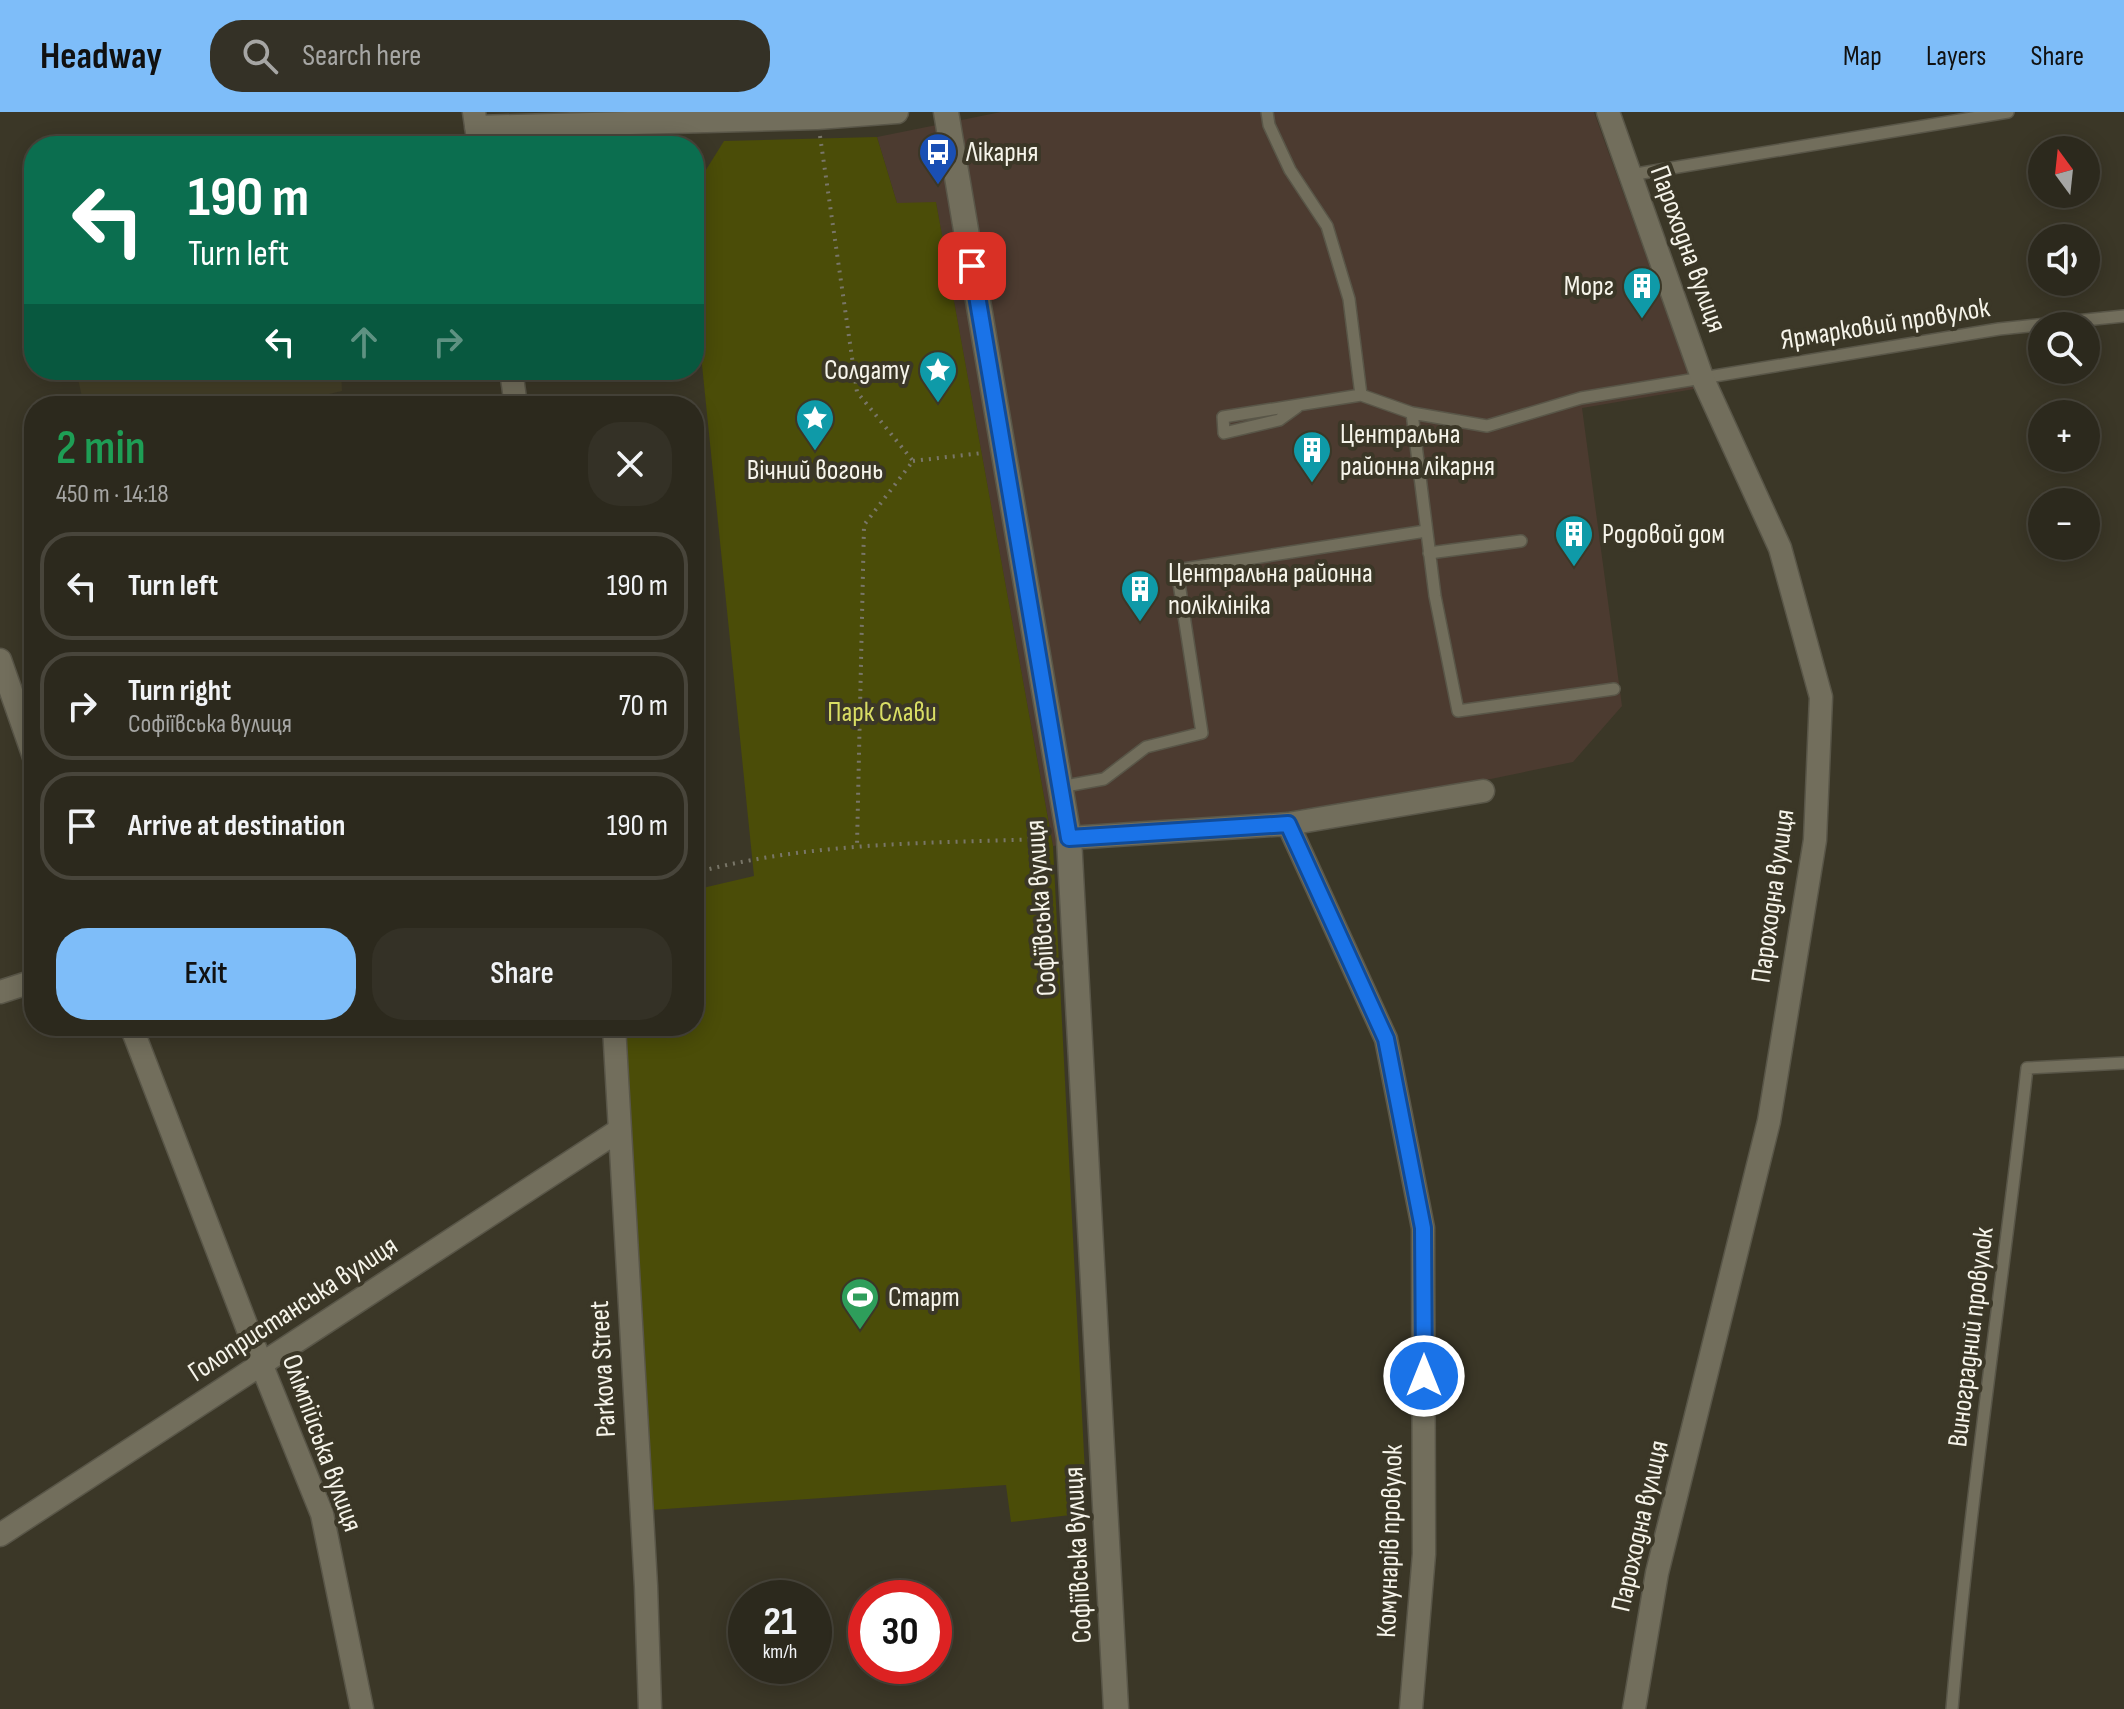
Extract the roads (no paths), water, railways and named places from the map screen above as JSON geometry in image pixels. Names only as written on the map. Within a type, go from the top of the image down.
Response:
[{"type":"street","points":[[476,128],[817,118],[897,112]]},
{"type":"street","name":"Софіївська вулиця","points":[[946,112],[1069,838],[1116,1709]]},
{"type":"street","name":"Пароходна вулиця","points":[[1608,112],[1702,377],[1780,548],[1821,697],[1815,840],[1769,1121],[1657,1573],[1634,1709]]},
{"type":"street","points":[[0,660],[24,728]]},
{"type":"street","points":[[1069,838],[1288,824],[1483,791]]},
{"type":"street","name":"Комунарів провулок","points":[[1288,824],[1386,1039],[1423,1228],[1424,1554],[1411,1709]]},
{"type":"street","points":[[0,992],[24,984]]},
{"type":"street","name":"Олімпійська вулиця","points":[[135,1036],[322,1514],[362,1709]]},
{"type":"street","name":"Parkova Street","points":[[614,1036],[646,1586],[650,1709]]},
{"type":"street","name":"Голопристанська вулиця","points":[[0,1535],[618,1131]]},
{"type":"lane","points":[[1267,112],[1269,125],[1290,170],[1327,226],[1349,299],[1361,395],[1223,417],[1224,433],[1279,420],[1297,407]]},
{"type":"lane","points":[[1630,175],[2008,112]]},
{"type":"lane","name":"Ярмарковий провулок","points":[[1361,395],[1412,413],[1487,426],[1581,398],[1702,377],[1999,329],[2124,316]]},
{"type":"lane","points":[[1412,413],[1429,553],[1458,711],[1614,689]]},
{"type":"lane","points":[[1060,787],[1104,779],[1146,747],[1202,733],[1177,570],[1426,531]]},
{"type":"lane","points":[[1429,553],[1521,541]]},
{"type":"lane","name":"Виноградний провулок","points":[[1952,1709],[1960,1614],[2027,1068],[2124,1063]]},
{"type":"place","name":"Лікарня","points":[[938,186]]},
{"type":"place","name":"Морг","points":[[1642,320]]},
{"type":"place","name":"Солдату","points":[[938,404]]},
{"type":"place","name":"Вічний вогонь","points":[[815,452]]},
{"type":"place","name":"Центральна районна лікарня","points":[[1312,484]]},
{"type":"place","name":"Родовой дом","points":[[1574,568]]},
{"type":"place","name":"Центральна районна поліклініка","points":[[1140,623]]},
{"type":"place","name":"Старт","points":[[860,1331]]},
{"type":"park label","name":"Парк Слави","points":[[882,712]]}]
